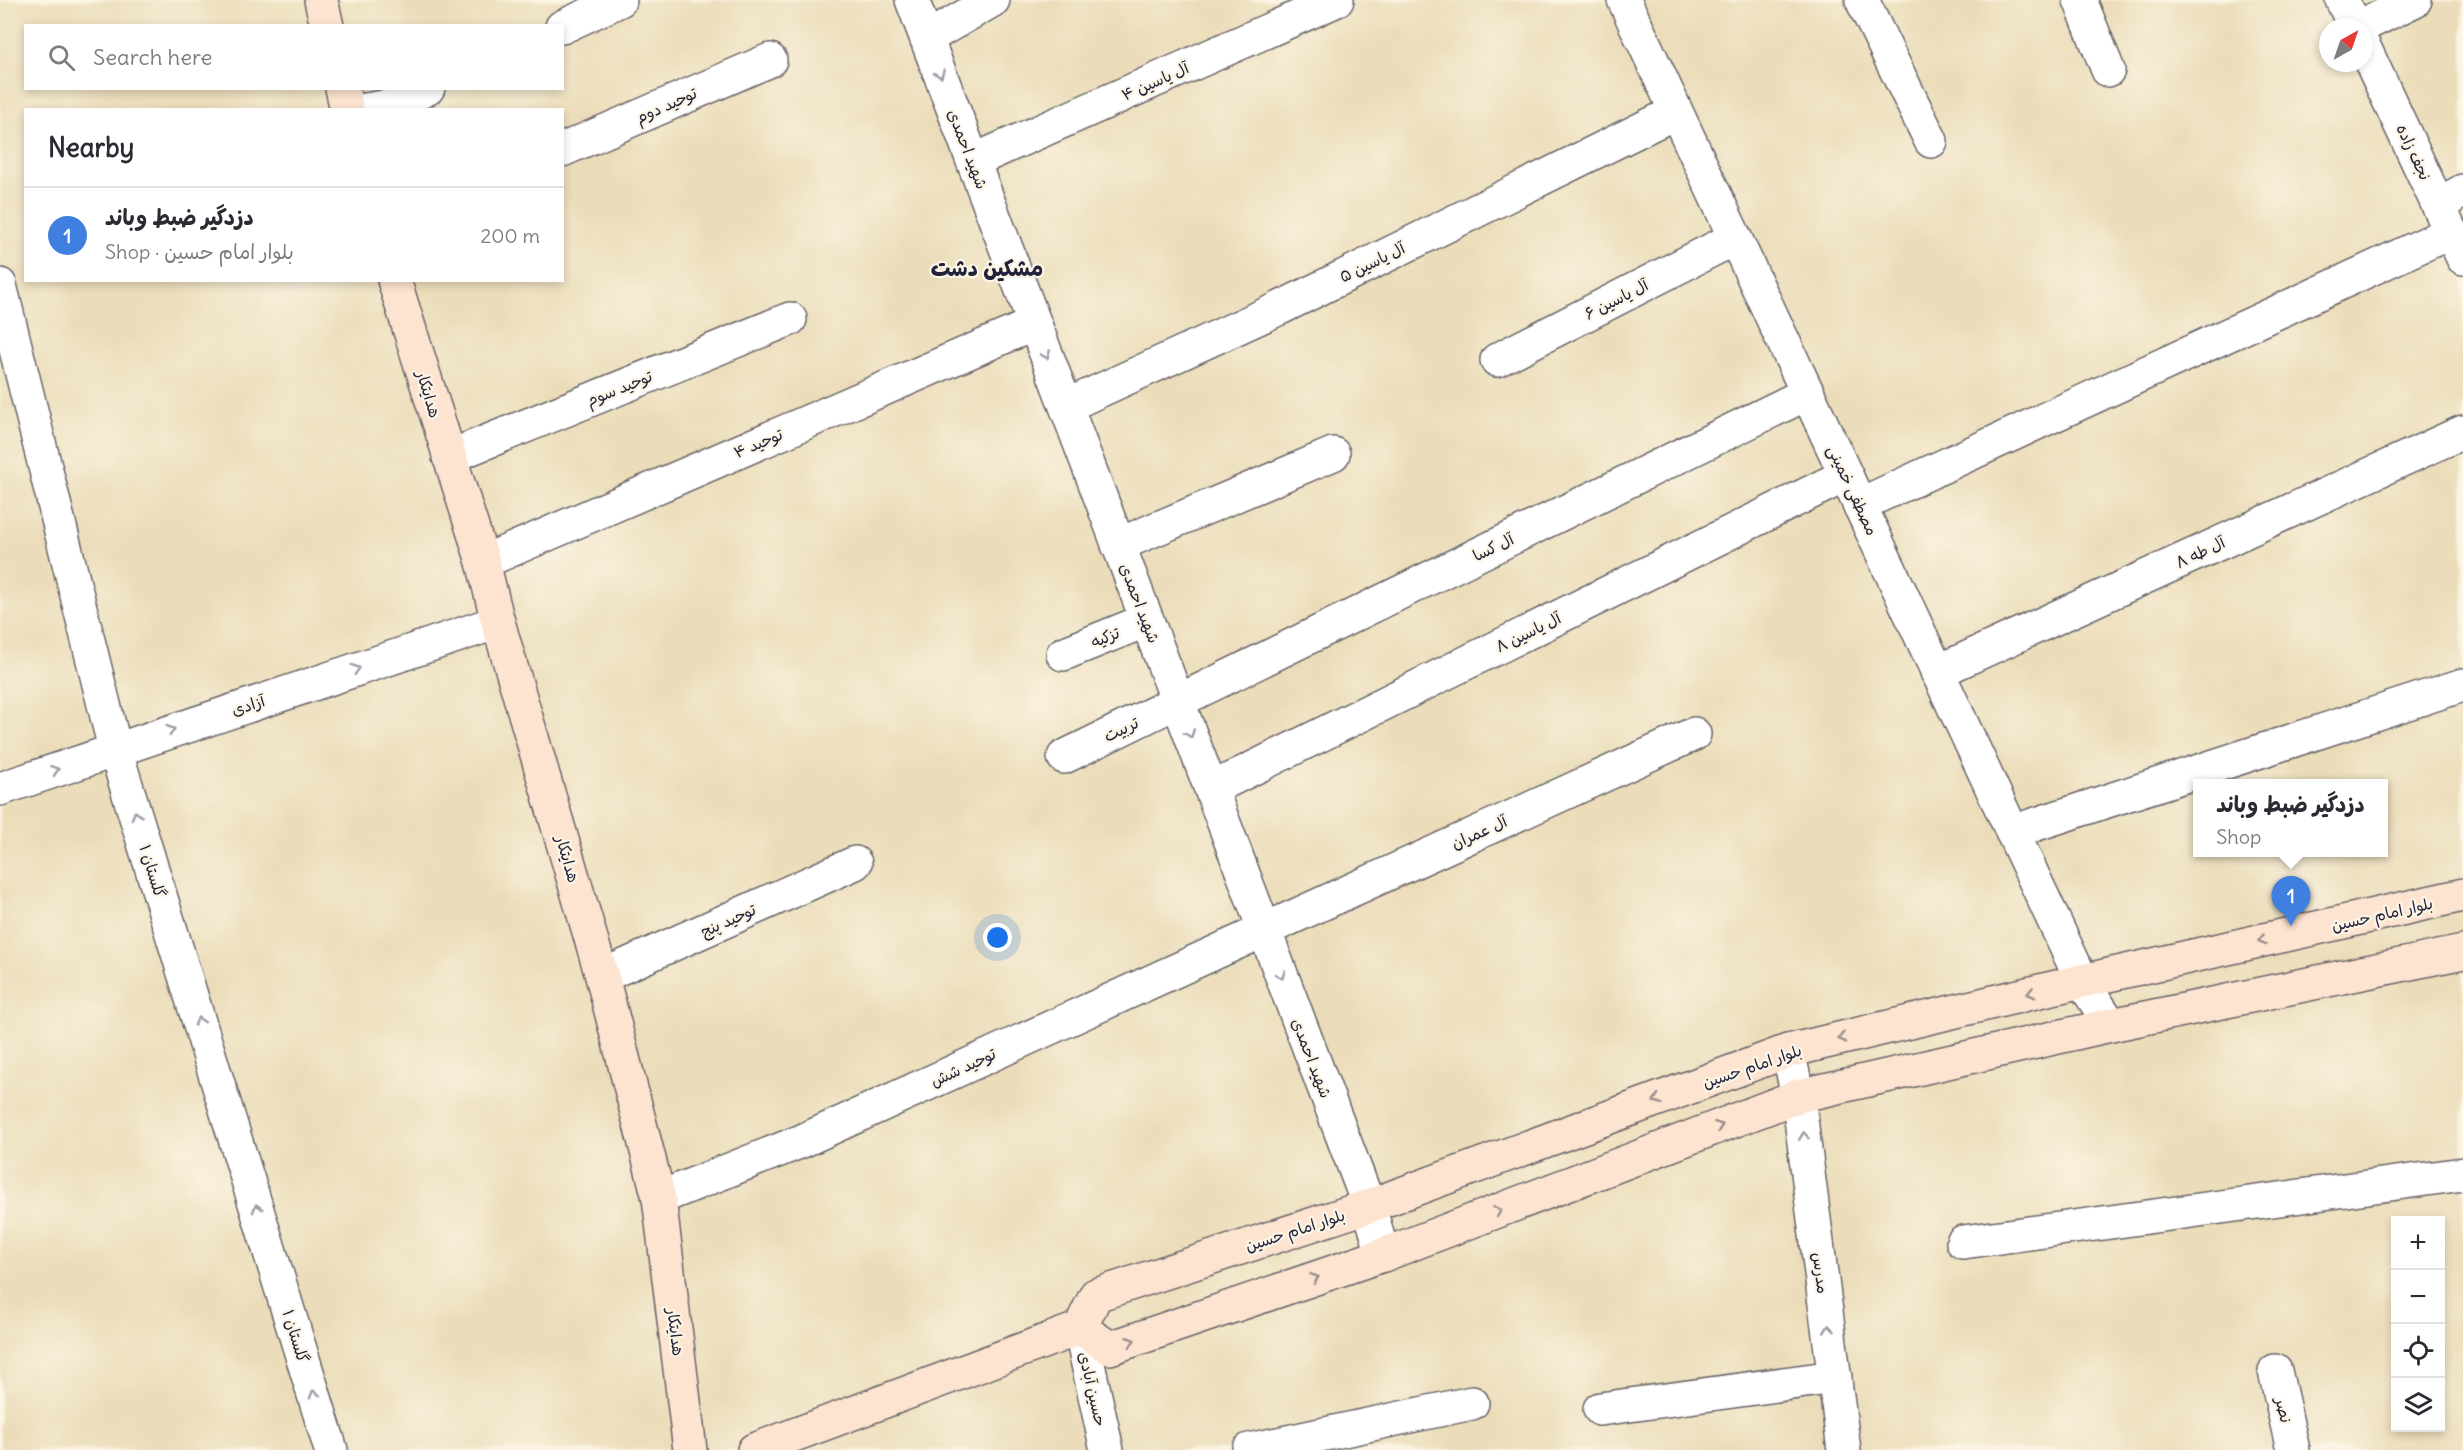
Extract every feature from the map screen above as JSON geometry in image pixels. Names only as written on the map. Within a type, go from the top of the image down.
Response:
[{"type":"main road","points":[[321,0],[327,24]]},
{"type":"main road","points":[[343,90],[347,108]]},
{"type":"main road","name":"هدایتکار","points":[[395,282],[483,562],[498,622],[602,976],[659,1198],[690,1450]]},
{"type":"main road","name":"بلوار امام حسین","points":[[1080,1328],[1096,1296],[1369,1206],[1788,1051],[2082,981],[2463,896]]},
{"type":"main road","points":[[754,1450],[1080,1328],[1110,1348],[1383,1255],[1798,1096],[2111,1025],[2463,952]]},
{"type":"street","points":[[564,26],[620,0]]},
{"type":"street","name":"شهید احمدی","points":[[912,0],[1369,1206],[1383,1255]]},
{"type":"street","points":[[927,39],[993,0]]},
{"type":"street","name":"آل یاسین ۴","points":[[973,161],[1337,0]]},
{"type":"street","name":"مصطفی خمینی","points":[[1624,0],[2082,981],[2111,1025]]},
{"type":"street","points":[[1862,0],[1931,141]]},
{"type":"street","points":[[2080,0],[2108,70]]},
{"type":"street","points":[[2342,0],[2351,18]]},
{"type":"street","points":[[2373,21],[2415,0]]},
{"type":"street","name":"توحید دوم","points":[[564,149],[770,60]]},
{"type":"street","name":"نجف زاده","points":[[2373,64],[2454,222]]},
{"type":"street","points":[[378,108],[390,106],[424,90]]},
{"type":"street","name":"آل یاسین ۵","points":[[1066,406],[1280,308],[1676,112]]},
{"type":"street","points":[[1859,505],[2454,222]]},
{"type":"street","name":"آل یاسین ۶","points":[[1497,360],[1735,238]]},
{"type":"street","name":"گلستان ۱","points":[[0,285],[115,749],[331,1450]]},
{"type":"street","name":"توحید سوم","points":[[449,457],[790,319]]},
{"type":"street","name":"توحید ۴","points":[[483,562],[1034,324]]},
{"type":"street","name":"آل کسا","points":[[1178,700],[1808,393]]},
{"type":"street","name":"آل طه ۸","points":[[1937,672],[2463,432]]},
{"type":"street","points":[[1118,545],[1333,454]]},
{"type":"street","name":"آل یاسین ۸","points":[[1211,789],[1846,474]]},
{"type":"street","name":"تزکیه","points":[[1063,654],[1147,620]]},
{"type":"street","name":"آزادی","points":[[0,789],[498,622]]},
{"type":"street","points":[[2012,832],[2463,686]]},
{"type":"street","name":"تربیت","points":[[1064,757],[1178,700]]},
{"type":"street","name":"آل عمران","points":[[1264,930],[1694,734]]},
{"type":"street","name":"توحید پنج","points":[[602,976],[855,863]]},
{"type":"street","name":"توحید شش","points":[[659,1198],[802,1141],[1264,930]]},
{"type":"street","name":"مدرس","points":[[1788,1051],[1798,1096],[1844,1450]]},
{"type":"street","points":[[1964,1242],[2463,1174]]},
{"type":"street","name":"حسین آبادی","points":[[1080,1328],[1107,1450]]},
{"type":"street","name":"نصر","points":[[2275,1371],[2293,1450]]},
{"type":"street","points":[[1600,1409],[1835,1377]]},
{"type":"street","points":[[1249,1450],[1472,1403]]},
{"type":"place","name":"دزدگیر ضبط وباند","points":[[2291,926]]},
{"type":"district","name":"مشکین دشت","points":[[987,268]]}]
